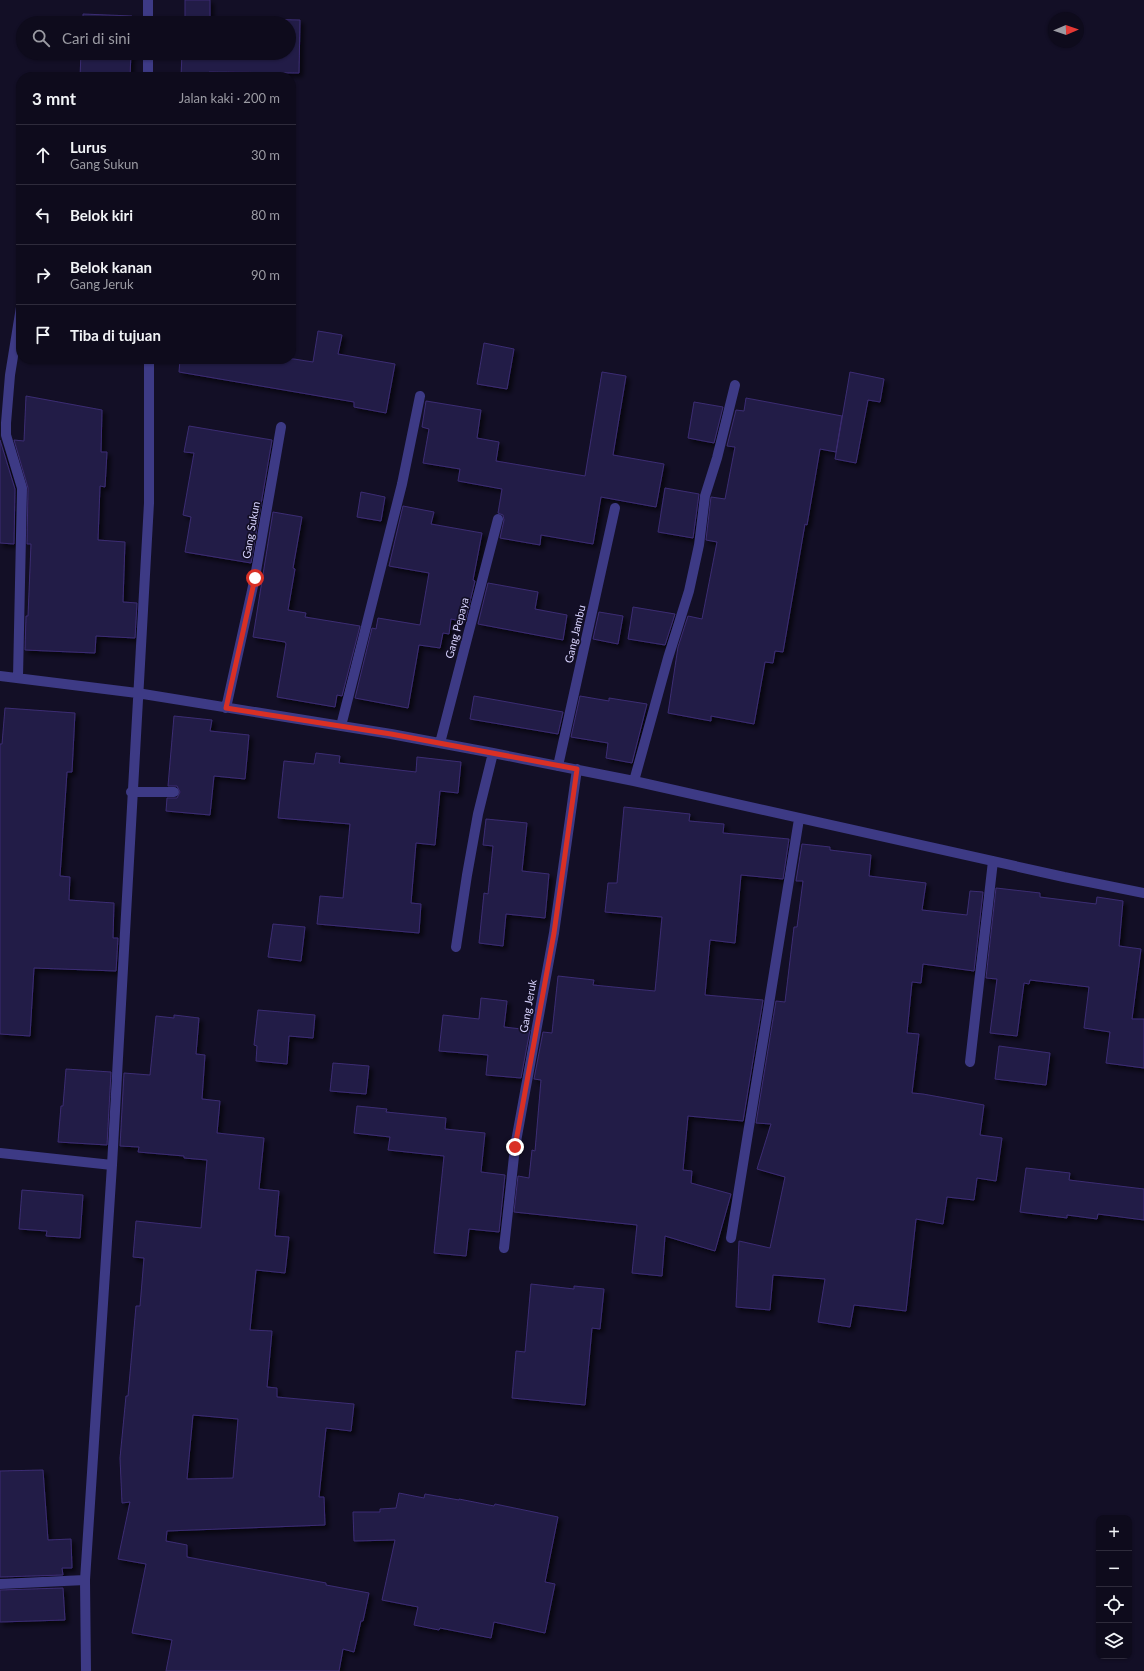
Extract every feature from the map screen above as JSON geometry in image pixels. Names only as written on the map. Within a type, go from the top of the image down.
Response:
[{"type":"street","points":[[148,0],[148,16]]},
{"type":"street","points":[[148,60],[148,72]]},
{"type":"street","points":[[16,338],[10,375],[6,435],[22,488],[18,677]]},
{"type":"street","points":[[86,1671],[85,1580],[112,1164],[131,792],[148,503],[149,364]]},
{"type":"street","points":[[634,781],[689,591],[699,545],[705,496],[717,458],[735,385]]},
{"type":"street","points":[[342,726],[402,484],[420,396]]},
{"type":"street","name":"Gang Sukun","points":[[226,708],[255,578],[281,427]]},
{"type":"street","name":"Gang Jambu","points":[[558,766],[615,508]]},
{"type":"street","name":"Gang Pepaya","points":[[440,743],[498,519]]},
{"type":"street","points":[[0,676],[18,677],[137,694],[342,726],[493,753],[634,781],[799,819],[1144,893]]},
{"type":"street","points":[[456,947],[466,875],[478,814],[493,753]]},
{"type":"street","name":"Gang Jeruk","points":[[504,1248],[515,1147],[554,933],[577,769]]},
{"type":"street","points":[[131,792],[174,792]]},
{"type":"street","points":[[731,1238],[799,819]]},
{"type":"street","points":[[970,1062],[993,861]]},
{"type":"street","points":[[0,1153],[112,1164]]},
{"type":"street","points":[[0,1584],[85,1580]]},
{"type":"building","points":[[185,0],[210,0],[210,16],[185,16]]},
{"type":"building","points":[[83,14],[132,16],[83,16]]},
{"type":"building","points":[[296,20],[300,20],[299,73],[181,72],[182,60],[296,60]]},
{"type":"building","points":[[81,60],[131,60],[130,72],[80,72]]},
{"type":"building","points":[[318,331],[342,335],[338,354],[395,364],[386,413],[354,407],[354,402],[179,372],[180,364],[296,364],[296,359],[313,362]]},
{"type":"building","points":[[484,343],[514,349],[507,389],[477,384]]},
{"type":"building","points":[[602,372],[626,376],[613,455],[664,464],[656,507],[601,497],[593,544],[541,535],[540,545],[500,538],[504,520],[503,515],[498,513],[502,489],[458,481],[460,469],[423,463],[429,429],[422,427],[426,401],[481,410],[477,438],[499,442],[496,461],[585,476]]},
{"type":"building","points":[[850,372],[884,379],[880,402],[868,400],[856,463],[835,459]]},
{"type":"building","points":[[26,396],[102,410],[101,452],[107,452],[105,487],[100,486],[98,540],[125,542],[123,602],[137,603],[135,638],[96,636],[95,653],[25,650],[31,544],[27,544],[28,488],[14,440],[24,441]]},
{"type":"building","points":[[746,398],[842,416],[836,452],[820,449],[807,525],[805,524],[783,652],[775,651],[773,663],[765,662],[754,724],[711,716],[711,721],[668,713],[678,647],[688,616],[702,619],[717,542],[706,540],[711,497],[725,499],[735,447],[727,446],[736,410],[744,411]]},
{"type":"building","points":[[694,402],[723,407],[714,443],[688,438]]},
{"type":"building","points":[[189,426],[272,440],[251,563],[185,552],[191,517],[183,515],[194,453],[184,452]]},
{"type":"building","points":[[0,440],[15,489],[14,544],[0,543]]},
{"type":"building","points":[[665,488],[699,494],[693,538],[658,532]]},
{"type":"building","points":[[361,492],[385,497],[381,521],[357,517]]},
{"type":"building","points":[[403,506],[434,512],[431,524],[482,533],[473,580],[475,581],[465,622],[451,619],[449,634],[443,633],[440,648],[419,645],[408,708],[355,698],[372,628],[376,629],[378,618],[420,625],[429,573],[389,566]]},
{"type":"building","points":[[273,512],[302,517],[293,568],[295,569],[288,610],[306,613],[305,617],[360,626],[342,696],[337,695],[335,707],[277,697],[286,644],[285,642],[253,637]]},
{"type":"building","points":[[488,583],[538,592],[535,609],[567,615],[563,640],[478,624]]},
{"type":"building","points":[[633,607],[675,614],[665,645],[628,639]]},
{"type":"building","points":[[599,612],[623,616],[618,644],[593,639]]},
{"type":"building","points":[[474,696],[563,712],[558,734],[470,719]]},
{"type":"building","points":[[580,696],[609,701],[609,698],[647,704],[632,763],[606,758],[608,743],[571,737]]},
{"type":"building","points":[[5,708],[75,713],[72,772],[67,772],[60,876],[70,877],[69,900],[114,903],[113,938],[118,938],[116,971],[34,968],[30,1036],[0,1034],[0,744],[2,744]]},
{"type":"building","points":[[174,716],[212,720],[210,731],[249,735],[245,779],[214,776],[210,815],[166,811],[167,798],[177,798],[180,792],[177,786],[168,786]]},
{"type":"building","points":[[316,753],[340,756],[339,763],[416,772],[417,757],[461,762],[458,793],[440,791],[435,845],[416,843],[411,903],[421,904],[419,933],[317,924],[320,896],[343,898],[350,824],[278,818],[284,761],[314,764]]},
{"type":"building","points":[[624,807],[690,814],[689,821],[724,824],[723,833],[789,839],[783,879],[741,875],[735,943],[710,940],[705,995],[763,1000],[743,1121],[688,1116],[683,1170],[692,1171],[691,1183],[731,1194],[715,1251],[665,1236],[662,1276],[632,1273],[637,1225],[514,1212],[518,1176],[529,1178],[532,1150],[535,1151],[541,1080],[534,1079],[543,1032],[552,1033],[558,976],[594,980],[593,985],[655,991],[662,917],[605,912],[608,883],[617,883]]},
{"type":"building","points":[[486,819],[527,823],[522,871],[549,874],[545,918],[506,914],[503,946],[479,943],[484,893],[488,894],[493,846],[483,845]]},
{"type":"building","points":[[802,844],[830,847],[830,850],[871,855],[869,876],[926,883],[922,910],[967,915],[970,891],[983,892],[974,971],[923,964],[921,983],[912,982],[907,1033],[919,1034],[912,1093],[984,1105],[980,1135],[1002,1138],[996,1181],[977,1178],[974,1200],[947,1197],[943,1224],[916,1219],[906,1311],[854,1305],[850,1327],[818,1322],[825,1279],[773,1275],[770,1310],[736,1307],[739,1241],[770,1248],[785,1177],[757,1169],[771,1124],[756,1123],[776,1001],[785,1002],[794,927],[797,927],[803,881],[796,881]]},
{"type":"building","points":[[996,888],[1040,893],[1040,897],[1096,904],[1097,897],[1123,901],[1119,946],[1141,949],[1132,1019],[1144,1019],[1144,1068],[1106,1063],[1110,1032],[1084,1028],[1089,987],[1030,980],[1029,984],[1024,983],[1017,1036],[990,1033],[997,979],[986,978]]},
{"type":"building","points":[[273,924],[305,927],[301,961],[268,957]]},
{"type":"building","points":[[481,998],[507,1001],[504,1027],[530,1030],[521,1078],[486,1075],[488,1055],[439,1051],[443,1015],[479,1019]]},
{"type":"building","points":[[258,1010],[315,1015],[313,1038],[289,1036],[287,1064],[256,1061],[257,1046],[254,1045]]},
{"type":"building","points":[[174,1015],[199,1018],[196,1054],[205,1055],[202,1099],[220,1101],[217,1133],[264,1138],[259,1189],[279,1191],[275,1236],[289,1237],[285,1273],[256,1270],[250,1330],[272,1331],[267,1387],[277,1388],[277,1397],[354,1404],[351,1431],[326,1428],[319,1497],[324,1497],[325,1525],[167,1531],[166,1541],[187,1545],[187,1557],[326,1583],[326,1585],[369,1593],[354,1652],[343,1649],[339,1671],[166,1671],[172,1640],[132,1633],[146,1564],[118,1559],[130,1502],[122,1503],[120,1458],[126,1396],[128,1396],[136,1306],[140,1306],[144,1258],[133,1257],[136,1221],[201,1228],[207,1160],[184,1158],[184,1156],[138,1152],[139,1147],[120,1146],[124,1073],[150,1075],[156,1016],[174,1018]],"holes":[[[193,1415],[238,1419],[233,1478],[187,1479]]]},
{"type":"building","points":[[999,1046],[1050,1053],[1046,1085],[995,1079]]},
{"type":"building","points":[[333,1063],[369,1066],[366,1094],[330,1091]]},
{"type":"building","points":[[66,1069],[111,1072],[107,1145],[58,1142]]},
{"type":"building","points":[[357,1106],[387,1109],[386,1112],[446,1118],[445,1129],[485,1133],[481,1172],[505,1175],[499,1232],[469,1229],[466,1256],[434,1253],[444,1156],[388,1150],[390,1137],[354,1133]]},
{"type":"building","points":[[1026,1168],[1070,1173],[1069,1180],[1144,1189],[1144,1220],[1098,1214],[1097,1219],[1067,1215],[1067,1218],[1020,1212]]},
{"type":"building","points":[[22,1190],[83,1195],[80,1238],[46,1236],[47,1231],[19,1229]]},
{"type":"building","points":[[531,1284],[574,1289],[574,1286],[604,1289],[600,1329],[592,1328],[585,1405],[512,1398],[516,1351],[525,1352]]},
{"type":"building","points":[[43,1470],[48,1540],[71,1539],[72,1568],[62,1568],[63,1575],[0,1577],[0,1471]]},
{"type":"building","points":[[399,1493],[424,1498],[425,1494],[494,1506],[495,1504],[558,1517],[545,1582],[555,1584],[545,1633],[494,1622],[491,1638],[440,1628],[439,1630],[414,1625],[418,1607],[382,1600],[395,1540],[354,1541],[353,1512],[380,1512],[380,1509],[396,1508]]},
{"type":"building","points":[[63,1588],[65,1620],[0,1622],[0,1590]]},
{"type":"route","points":[[255,578],[226,708],[391,734],[577,769],[554,933],[515,1147]]}]
